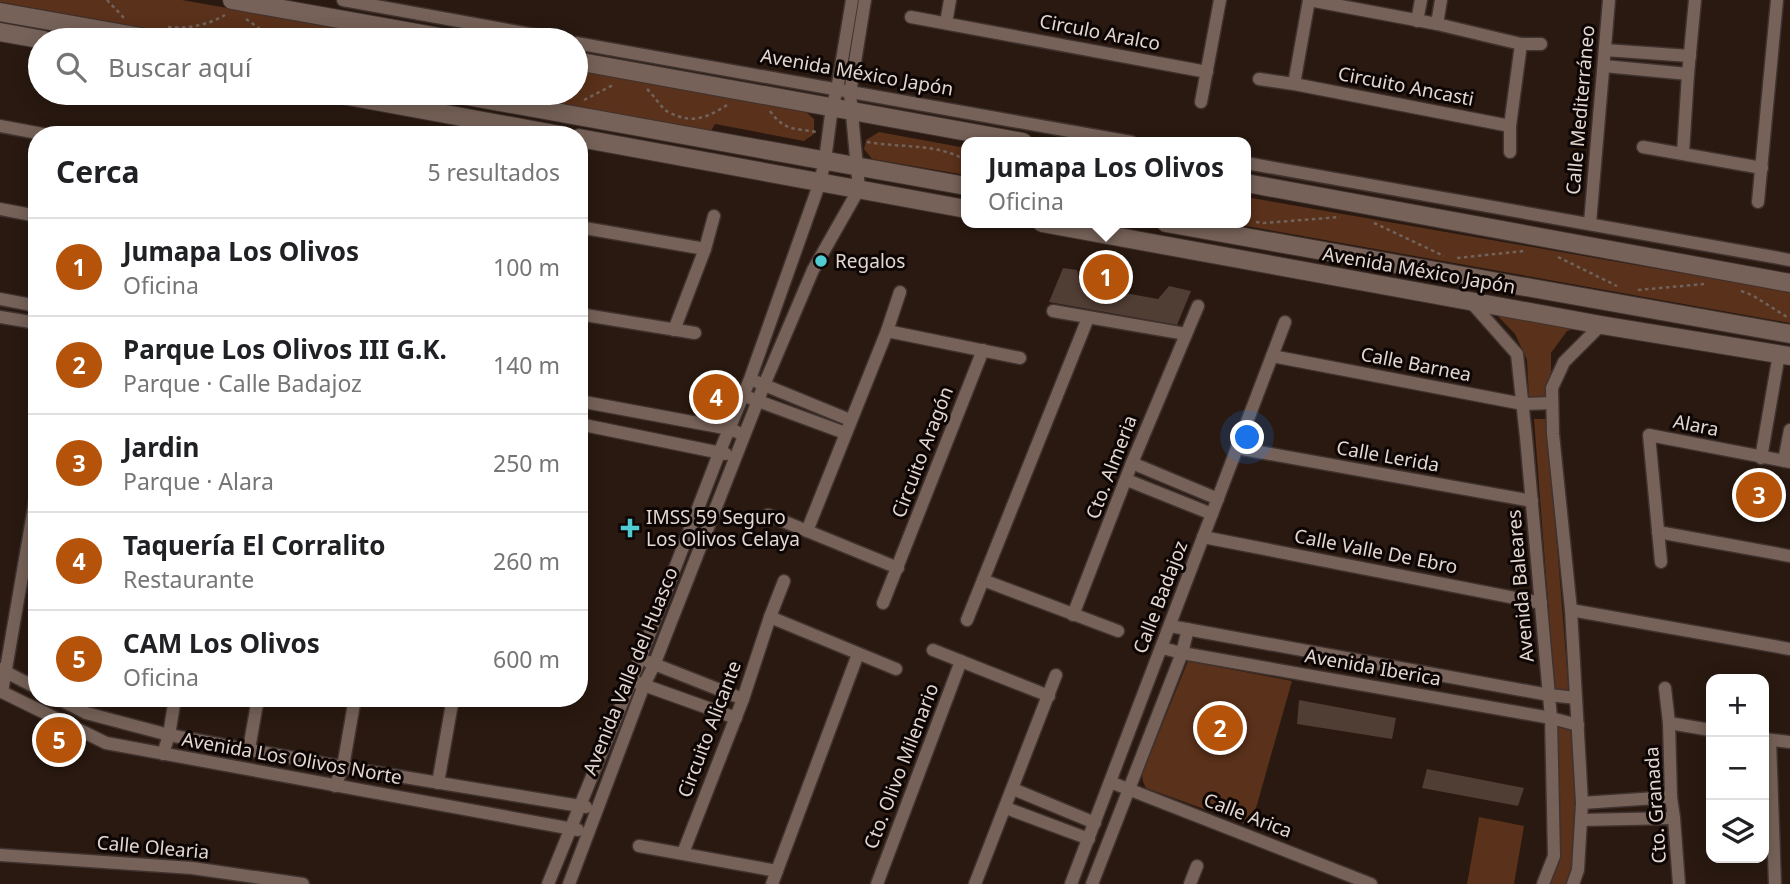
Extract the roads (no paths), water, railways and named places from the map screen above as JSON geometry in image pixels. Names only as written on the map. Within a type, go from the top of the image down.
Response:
[{"type":"street","points":[[343,0],[497,28]]},
{"type":"street","name":"Avenida Valle del Huasco","points":[[840,97],[852,0]]},
{"type":"street","name":"Avenida Valle del Huasco","points":[[548,884],[750,379],[820,182],[828,135],[865,0]]},
{"type":"street","points":[[946,23],[950,0]]},
{"type":"street","points":[[1202,102],[1220,0]]},
{"type":"street","points":[[1294,84],[1309,0],[1437,24],[1521,44],[1541,44]]},
{"type":"street","points":[[1417,22],[1421,0]]},
{"type":"street","points":[[1437,24],[1441,0]]},
{"type":"street","name":"Calle Mediterráneo","points":[[1590,223],[1609,0]]},
{"type":"street","points":[[1683,153],[1695,0]]},
{"type":"street","points":[[1758,202],[1777,0]]},
{"type":"street","points":[[231,6],[377,28]]},
{"type":"street","points":[[0,12],[118,28]]},
{"type":"street","name":"Circulo Aralco","points":[[911,17],[1207,72]]},
{"type":"street","points":[[0,32],[28,37]]},
{"type":"street","points":[[1510,152],[1510,126],[1521,44]]},
{"type":"street","name":"Avenida México Japón","points":[[588,45],[840,97],[852,111],[995,137]]},
{"type":"street","points":[[1605,50],[1690,56]]},
{"type":"street","name":"Avenida México Japón","points":[[588,63],[840,97],[1099,137]]},
{"type":"street","points":[[1604,66],[1688,74]]},
{"type":"street","name":"Circuito Ancasti","points":[[1259,79],[1510,126]]},
{"type":"street","points":[[396,105],[511,126]]},
{"type":"street","points":[[517,105],[961,185]]},
{"type":"street","points":[[852,111],[859,189]]},
{"type":"street","points":[[0,126],[28,131]]},
{"type":"street","points":[[588,140],[961,208]]},
{"type":"street","points":[[1643,147],[1762,168]]},
{"type":"street","points":[[1251,164],[1790,260]]},
{"type":"street","points":[[1251,184],[1790,283]]},
{"type":"street","name":"Avenida Valle del Huasco","points":[[569,884],[644,685],[757,401],[813,270],[859,189]]},
{"type":"street","points":[[0,209],[28,214]]},
{"type":"street","points":[[674,330],[705,249],[714,216]]},
{"type":"street","points":[[588,228],[705,249]]},
{"type":"street","name":"Avenida México Japón","points":[[1080,228],[1601,325],[1784,355]]},
{"type":"street","name":"Avenida México Japón","points":[[1193,228],[1790,334]]},
{"type":"street","points":[[1277,265],[1281,244]]},
{"type":"street","points":[[807,531],[900,292]]},
{"type":"street","points":[[0,299],[28,304]]},
{"type":"street","name":"Avenida Baleares","points":[[1470,301],[1517,354],[1552,718],[1554,856],[1544,884]]},
{"type":"street","name":"Cto. Almeria","points":[[1073,615],[1132,463],[1198,306]]},
{"type":"street","points":[[1053,312],[1186,334]]},
{"type":"street","points":[[588,316],[695,333]]},
{"type":"street","points":[[0,317],[28,322]]},
{"type":"street","points":[[967,620],[1088,318]]},
{"type":"street","name":"Calle Badajoz","points":[[1071,884],[1285,322]]},
{"type":"street","points":[[1573,884],[1578,870],[1582,803],[1571,610],[1553,434],[1552,388],[1564,362],[1601,325]]},
{"type":"street","points":[[887,331],[1020,358]]},
{"type":"street","name":"Circuito Aragón","points":[[883,603],[983,350]]},
{"type":"street","points":[[1761,458],[1784,355]]},
{"type":"street","name":"Calle Barnea","points":[[1272,356],[1523,404],[1552,403]]},
{"type":"street","points":[[750,379],[850,420]]},
{"type":"street","points":[[744,394],[845,433]]},
{"type":"street","points":[[588,403],[730,429],[744,434]]},
{"type":"street","points":[[588,426],[720,451],[735,457]]},
{"type":"street","points":[[1787,462],[1790,430]]},
{"type":"street","name":"Alara","points":[[1661,562],[1648,435],[1787,462]]},
{"type":"street","name":"Calle Lerida","points":[[1237,448],[1532,501]]},
{"type":"street","points":[[1132,463],[1218,499]]},
{"type":"street","points":[[1127,480],[1212,514]]},
{"type":"street","points":[[768,515],[898,568]]},
{"type":"street","points":[[1658,532],[1790,556]]},
{"type":"street","points":[[1,692],[2,670],[28,536]]},
{"type":"street","name":"Calle Valle De Ebro","points":[[1203,537],[1541,603]]},
{"type":"street","points":[[983,580],[1118,631]]},
{"type":"street","name":"Circuito Alicante","points":[[682,853],[736,718],[784,581]]},
{"type":"street","points":[[1571,610],[1790,649]]},
{"type":"street","points":[[770,617],[896,669]]},
{"type":"street","name":"Avenida Iberica","points":[[1170,626],[1576,698]]},
{"type":"street","name":"Calle Badajoz","points":[[1092,884],[1182,653],[1188,629]]},
{"type":"street","name":"Avenida Iberica","points":[[1162,648],[1552,718],[1578,725]]},
{"type":"street","points":[[933,650],[1049,696]]},
{"type":"street","points":[[772,884],[858,654]]},
{"type":"street","points":[[640,659],[743,699]]},
{"type":"street","points":[[1354,683],[1359,660]]},
{"type":"street","name":"Cto. Olivo Milenario","points":[[877,884],[961,661]]},
{"type":"street","points":[[2,670],[28,683]]},
{"type":"street","points":[[975,884],[1056,676]]},
{"type":"street","points":[[631,681],[736,718]]},
{"type":"street","name":"Cto. Granada","points":[[1665,688],[1679,884]]},
{"type":"street","name":"Avenida Los Olivos Norte","points":[[1,692],[28,705]]},
{"type":"street","name":"Avenida Los Olivos Norte","points":[[32,707],[106,743],[588,832]]},
{"type":"street","name":"Avenida Los Olivos Norte","points":[[74,707],[86,713],[169,735],[597,809]]},
{"type":"street","points":[[86,713],[87,707]]},
{"type":"street","points":[[163,754],[174,707]]},
{"type":"street","points":[[249,749],[256,707]]},
{"type":"street","points":[[335,786],[343,767],[353,707]]},
{"type":"street","points":[[438,783],[451,707]]},
{"type":"street","name":"Cto. Granada","points":[[1669,723],[1706,729]]},
{"type":"street","points":[[1769,739],[1790,742]]},
{"type":"street","points":[[1769,775],[1775,884]]},
{"type":"street","name":"Calle Arica","points":[[1110,782],[1371,884]]},
{"type":"street","points":[[1013,789],[1095,823]]},
{"type":"street","points":[[1582,803],[1671,797]]},
{"type":"street","points":[[1006,808],[1089,839]]},
{"type":"street","points":[[1581,820],[1674,818]]},
{"type":"street","points":[[639,846],[777,871]]},
{"type":"street","name":"Calle Olearia","points":[[0,855],[192,868],[303,884]]},
{"type":"street","points":[[1190,884],[1197,866]]},
{"type":"place","name":"Regalos","points":[[821,261]]},
{"type":"place","name":"Jumapa Los Olivos","points":[[1106,277]]},
{"type":"place","name":"Taquería El Corralito","points":[[716,397]]},
{"type":"place","name":"Jardin","points":[[1759,495]]},
{"type":"place","name":"IMSS 59 Seguro Los Olivos Celaya","points":[[630,528]]},
{"type":"place","name":"Parque Los Olivos III G.K.","points":[[1220,728]]},
{"type":"place","name":"CAM Los Olivos","points":[[59,740]]}]
